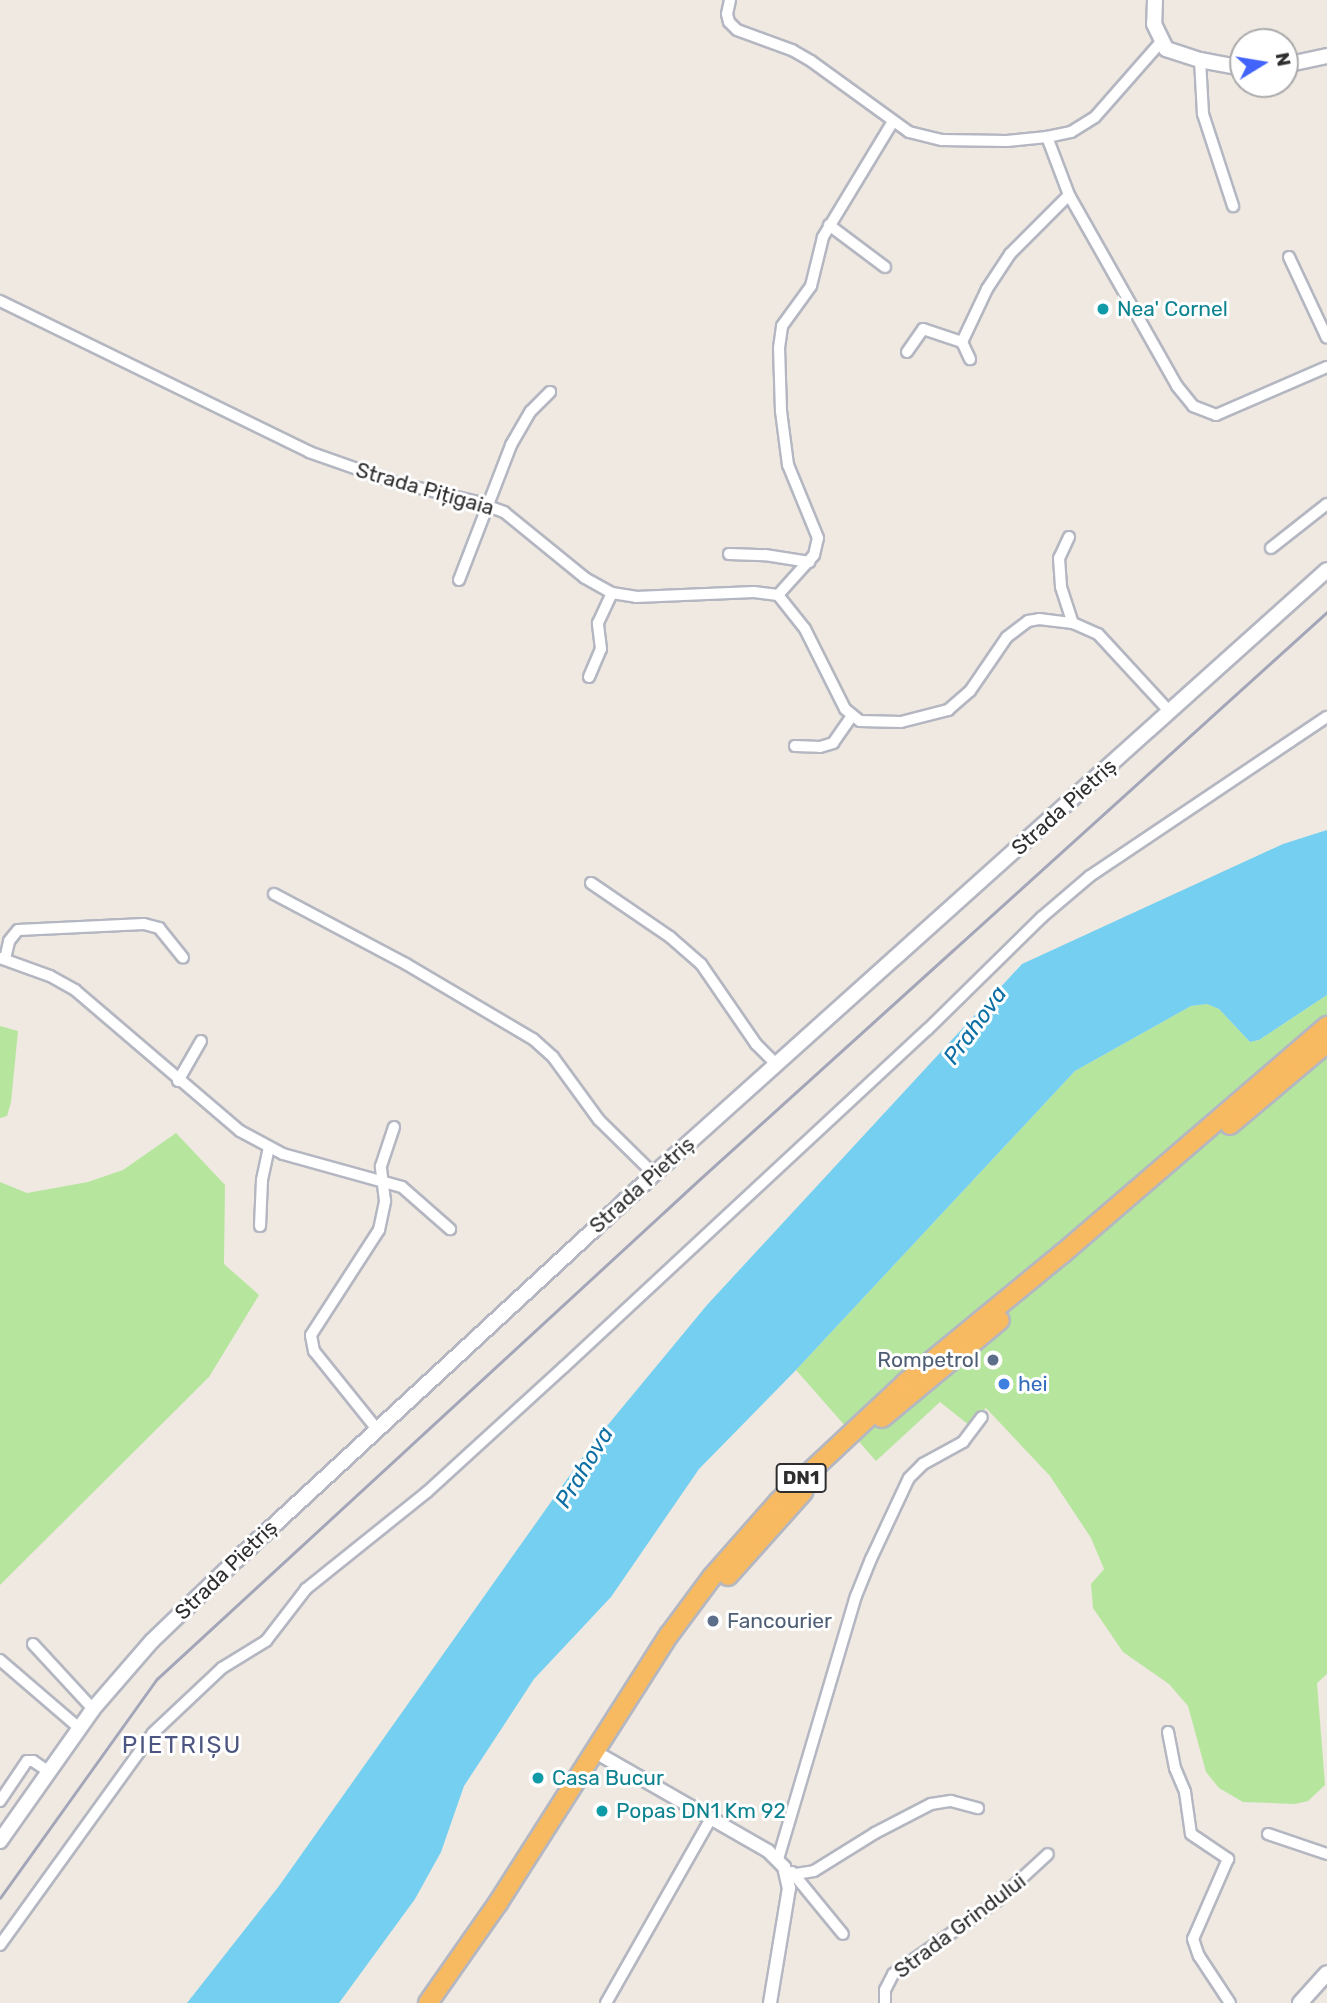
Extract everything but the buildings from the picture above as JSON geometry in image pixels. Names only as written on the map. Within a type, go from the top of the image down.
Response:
[{"type":"highway","name":"DN1","points":[[428,2003],[498,1903],[669,1635],[712,1577],[779,1501],[897,1390],[1062,1254],[1327,1026]]},
{"type":"highway","name":"DN1","points":[[442,2003],[505,1914],[702,1608],[806,1489],[866,1432],[1327,1043]]},
{"type":"main road","points":[[1151,1],[1154,24],[1161,43],[1173,53],[1229,65]]},
{"type":"main road","points":[[1299,62],[1327,56]]},
{"type":"main road","name":"Strada Pietriș","points":[[0,1841],[93,1709],[152,1641],[376,1428],[654,1174],[1327,570]]},
{"type":"main road","points":[[1300,2003],[1327,1973]]},
{"type":"street","points":[[730,0],[727,14],[729,22],[737,30],[792,50],[811,61],[909,132],[942,140],[971,142],[1047,138],[1071,132],[1096,117],[1161,43]]},
{"type":"street","points":[[1199,60],[1203,114],[1233,206]]},
{"type":"street","points":[[892,122],[829,225],[823,237],[811,286],[787,316],[780,336],[781,411],[788,465],[818,538],[818,547],[809,562],[778,595],[805,628],[837,696],[852,716],[871,723],[940,714],[962,700],[997,649],[1017,627],[1039,619],[1073,623],[1098,634],[1170,712]]},
{"type":"street","points":[[1047,138],[1069,195],[1177,386],[1185,398],[1201,412],[1216,415],[1327,367]]},
{"type":"street","points":[[962,342],[987,289],[1010,254],[1069,195]]},
{"type":"street","points":[[829,225],[885,267]]},
{"type":"street","points":[[1289,257],[1327,338]]},
{"type":"street","name":"Strada Pițigaia","points":[[0,301],[309,452],[394,482],[489,505],[524,524],[585,578],[612,593],[636,597],[754,592],[778,595]]},
{"type":"street","points":[[906,352],[923,329],[962,342],[970,359]]},
{"type":"street","points":[[459,580],[511,445],[531,411],[550,392]]},
{"type":"street","points":[[1271,548],[1327,504]]},
{"type":"street","points":[[1069,537],[1059,558],[1061,587],[1073,623]]},
{"type":"street","points":[[729,554],[765,555],[809,562]]},
{"type":"street","points":[[589,677],[601,649],[598,623],[612,593]]},
{"type":"street","points":[[795,746],[820,747],[833,743],[852,716]]},
{"type":"street","points":[[0,1945],[153,1733],[222,1668],[266,1642],[306,1589],[427,1492],[1071,892],[1134,846],[1327,717]]},
{"type":"street","points":[[591,883],[670,937],[701,964],[757,1044],[776,1065]]},
{"type":"street","points":[[274,894],[406,964],[533,1039],[553,1057],[599,1120],[654,1174]]},
{"type":"street","points":[[183,958],[159,928],[144,924],[18,930],[9,941],[2,959],[50,976],[75,990],[124,1029],[178,1080],[240,1131],[269,1148],[323,1167],[384,1181],[415,1196],[450,1230]]},
{"type":"street","points":[[178,1080],[201,1041]]},
{"type":"street","points":[[376,1428],[314,1351],[311,1335],[376,1236],[385,1201],[381,1166],[394,1127]]},
{"type":"street","points":[[260,1226],[262,1180],[269,1148]]},
{"type":"street","points":[[770,2003],[789,1888],[781,1863],[852,1609],[871,1559],[909,1478],[923,1464],[964,1442],[982,1417]]},
{"type":"street","points":[[33,1644],[93,1709]]},
{"type":"street","points":[[0,1660],[79,1728]]},
{"type":"street","points":[[1168,1732],[1175,1768],[1185,1792],[1191,1835],[1228,1859],[1193,1939],[1199,1956],[1230,2003]]},
{"type":"street","points":[[604,1757],[796,1874],[843,1934]]},
{"type":"street","points":[[0,1801],[27,1761],[33,1761],[48,1770]]},
{"type":"street","points":[[796,1874],[814,1871],[875,1833],[931,1804],[951,1801],[978,1808]]},
{"type":"street","points":[[606,2003],[710,1820]]},
{"type":"street","points":[[1268,1835],[1327,1854]]},
{"type":"street","name":"Strada Grindului","points":[[885,2003],[885,1990],[893,1974],[997,1901],[1048,1854]]},
{"type":"green space","points":[[1327,995],[1327,1674],[1317,1683],[1325,1785],[1308,1801],[1295,1804],[1243,1802],[1219,1788],[1206,1772],[1188,1706],[1169,1684],[1123,1652],[1093,1608],[1091,1584],[1104,1569],[1091,1538],[1050,1476],[986,1408],[969,1425],[940,1402],[876,1461],[796,1370],[1075,1071],[1191,1006],[1207,1004],[1219,1009],[1250,1042],[1259,1040]]},
{"type":"green space","points":[[0,1026],[18,1031],[11,1102],[7,1116],[0,1118]]},
{"type":"green space","points":[[176,1133],[225,1185],[224,1264],[259,1295],[209,1377],[0,1585],[0,1182],[27,1193],[88,1182],[123,1170]]},
{"type":"water","name":"Prahova","points":[[1327,830],[1327,995],[1259,1040],[1250,1042],[1219,1009],[1207,1004],[1191,1006],[1075,1071],[796,1370],[699,1469],[611,1597],[534,1679],[464,1786],[441,1852],[415,1899],[339,2003],[187,2003],[279,1886],[592,1444],[707,1305],[1022,964],[1283,844]]},
{"type":"railway","points":[[0,1898],[157,1679],[700,1179],[1327,612]]},
{"type":"place","name":"Nea' Cornel","points":[[1103,309]]},
{"type":"place","name":"Rompetrol","points":[[993,1360]]},
{"type":"place","name":"hei","points":[[1004,1384]]},
{"type":"place","name":"Fancourier","points":[[713,1621]]},
{"type":"place","name":"Casa Bucur","points":[[538,1778]]},
{"type":"place","name":"Popas DN1 Km 92","points":[[602,1811]]},
{"type":"district","name":"PIETRIȘU","points":[[182,1746]]}]
